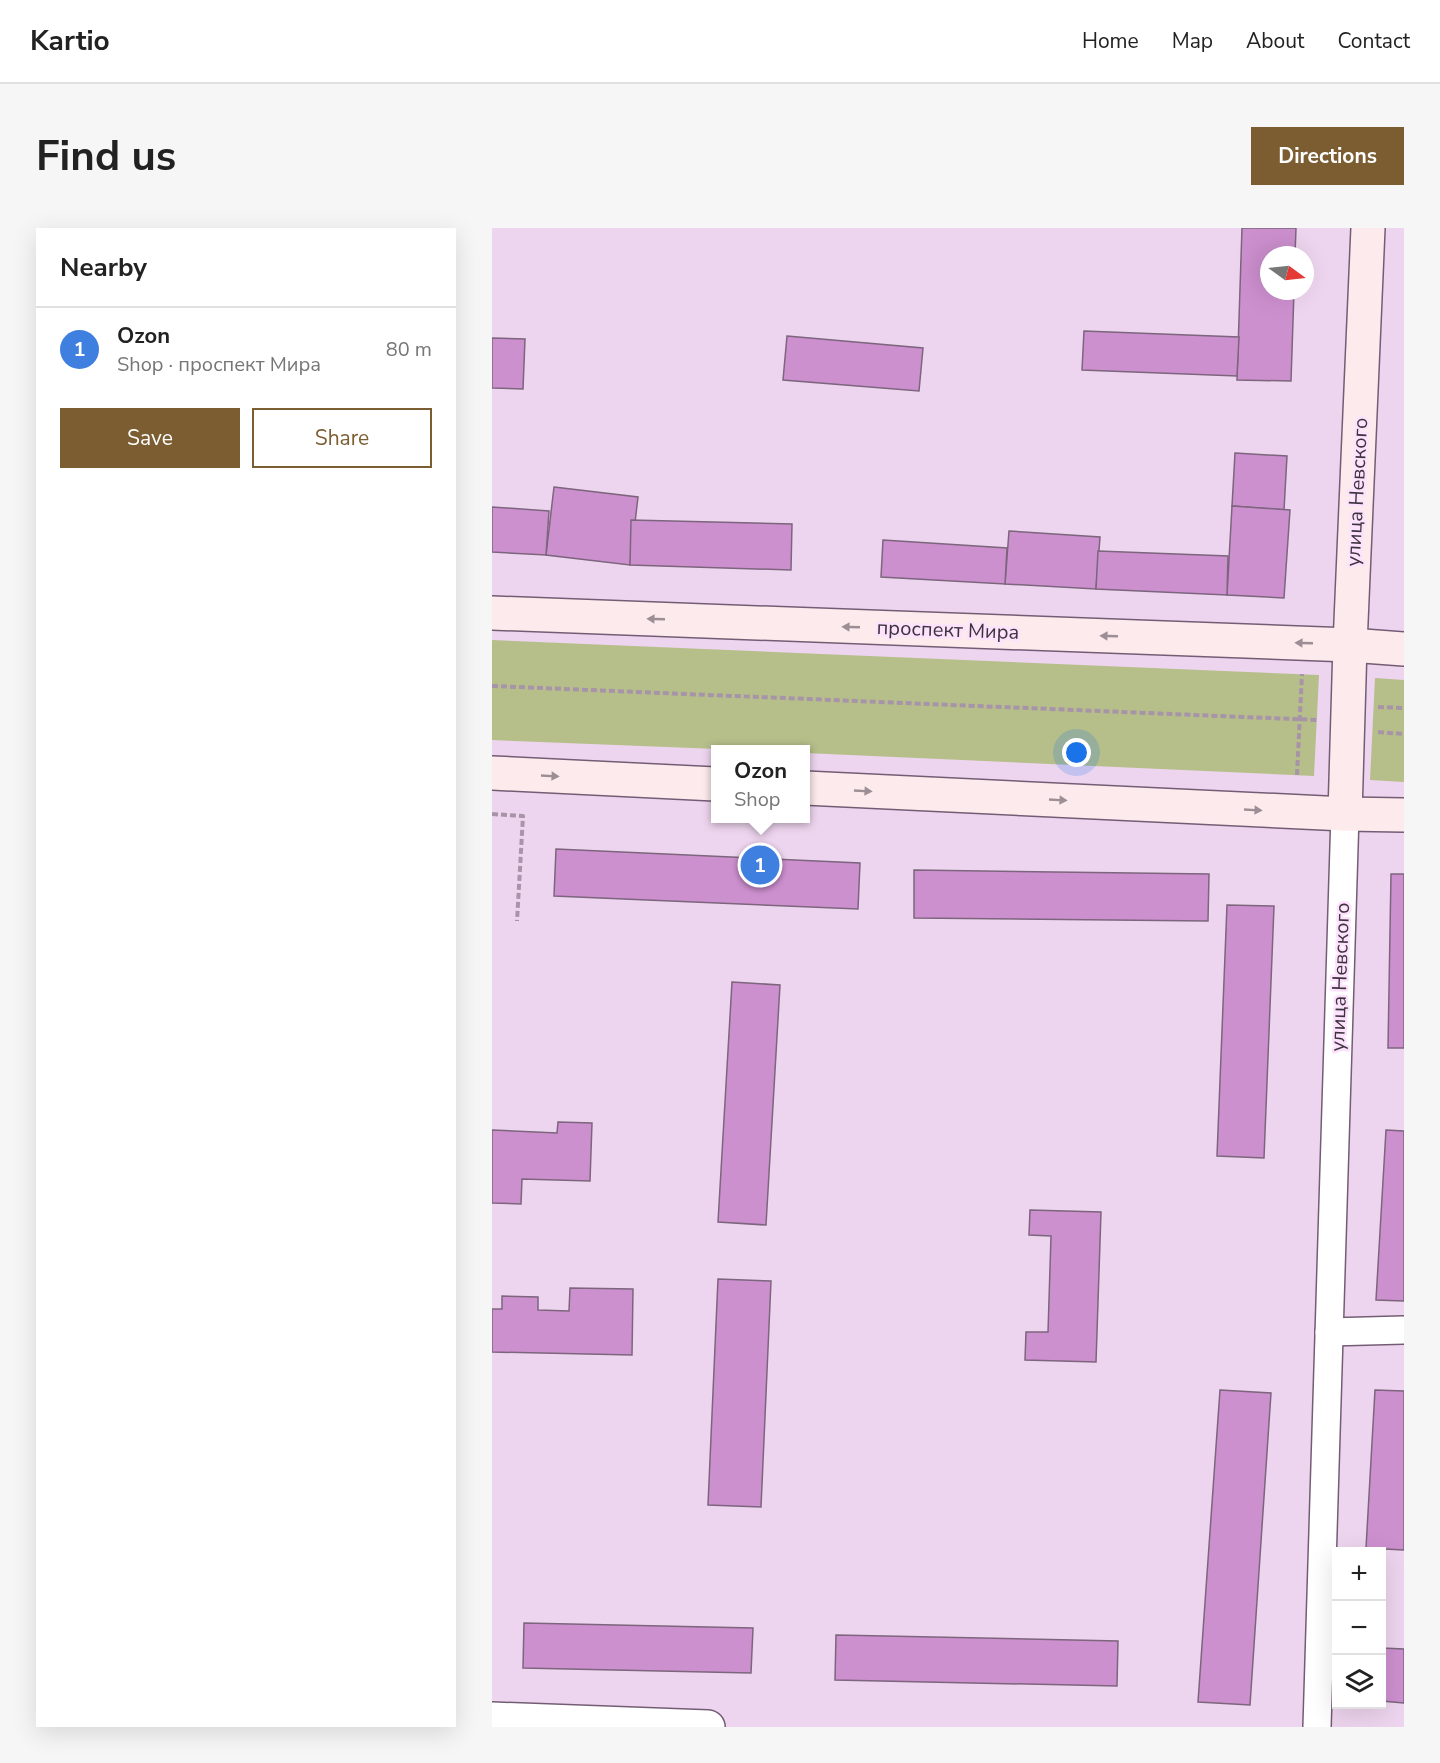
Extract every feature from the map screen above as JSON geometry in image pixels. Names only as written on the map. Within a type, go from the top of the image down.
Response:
[{"type":"main road","name":"улица Невского","points":[[1345,814],[1368,228]]},
{"type":"main road","name":"проспект Мира","points":[[492,613],[1350,645],[1404,649]]},
{"type":"main road","points":[[492,773],[711,784]]},
{"type":"main road","points":[[810,788],[1345,814],[1404,814]]},
{"type":"street","name":"улица Невского","points":[[1317,1727],[1345,814]]},
{"type":"street","points":[[1329,1332],[1404,1330]]},
{"type":"street","points":[[492,1719],[708,1727]]},
{"type":"path","points":[[1297,775],[1302,674]]},
{"type":"path","points":[[492,686],[1317,720]]},
{"type":"path","points":[[1374,707],[1404,708]]},
{"type":"path","points":[[1373,732],[1404,734]]},
{"type":"path","points":[[492,814],[523,816],[516,921]]},
{"type":"green space","points":[[492,640],[1319,675],[1314,776],[810,753],[810,745],[711,745],[711,749],[492,740]]},
{"type":"green space","points":[[1375,678],[1404,680],[1404,782],[1370,780]]},
{"type":"building","points":[[1242,228],[1296,228],[1295,246],[1260,246],[1260,300],[1294,300],[1291,381],[1237,380]]},
{"type":"building","points":[[1084,331],[1239,337],[1237,376],[1082,370]]},
{"type":"building","points":[[787,336],[923,348],[919,391],[783,380]]},
{"type":"building","points":[[492,338],[525,339],[523,389],[492,388]]},
{"type":"building","points":[[1235,453],[1287,456],[1284,510],[1232,506]]},
{"type":"building","points":[[554,487],[638,497],[630,565],[546,555]]},
{"type":"building","points":[[1232,506],[1290,510],[1284,598],[1227,595]]},
{"type":"building","points":[[492,507],[549,511],[546,555],[492,552]]},
{"type":"building","points":[[631,520],[792,524],[791,570],[630,565]]},
{"type":"building","points":[[1009,531],[1100,537],[1096,589],[1005,584]]},
{"type":"building","points":[[883,540],[1007,548],[1005,584],[881,577]]},
{"type":"building","points":[[1098,551],[1228,556],[1227,595],[1096,589]]},
{"type":"building","points":[[556,849],[860,863],[858,909],[554,896]]},
{"type":"building","points":[[914,870],[1209,874],[1208,921],[914,918]]},
{"type":"building","points":[[1391,874],[1404,874],[1404,1048],[1388,1048]]},
{"type":"building","points":[[1227,905],[1274,906],[1264,1158],[1217,1156]]},
{"type":"building","points":[[732,982],[780,985],[766,1225],[718,1222]]},
{"type":"building","points":[[558,1122],[592,1123],[590,1181],[522,1179],[521,1204],[492,1203],[492,1130],[557,1133]]},
{"type":"building","points":[[1386,1130],[1404,1131],[1404,1301],[1376,1300]]},
{"type":"building","points":[[1030,1210],[1101,1212],[1096,1362],[1025,1360],[1026,1332],[1048,1332],[1051,1236],[1029,1235]]},
{"type":"building","points":[[718,1279],[771,1281],[761,1507],[708,1505]]},
{"type":"building","points":[[570,1288],[633,1289],[632,1355],[492,1352],[492,1309],[502,1309],[502,1296],[538,1297],[538,1310],[569,1311]]},
{"type":"building","points":[[1220,1390],[1271,1393],[1250,1705],[1198,1702]]},
{"type":"building","points":[[1375,1390],[1404,1391],[1404,1550],[1366,1547]]},
{"type":"building","points":[[524,1623],[753,1628],[751,1673],[523,1668]]},
{"type":"building","points":[[836,1635],[1118,1641],[1117,1686],[835,1680]]},
{"type":"building","points":[[1386,1648],[1404,1649],[1404,1703],[1386,1701]]},
{"type":"place","name":"Ozon","points":[[760,865]]}]
